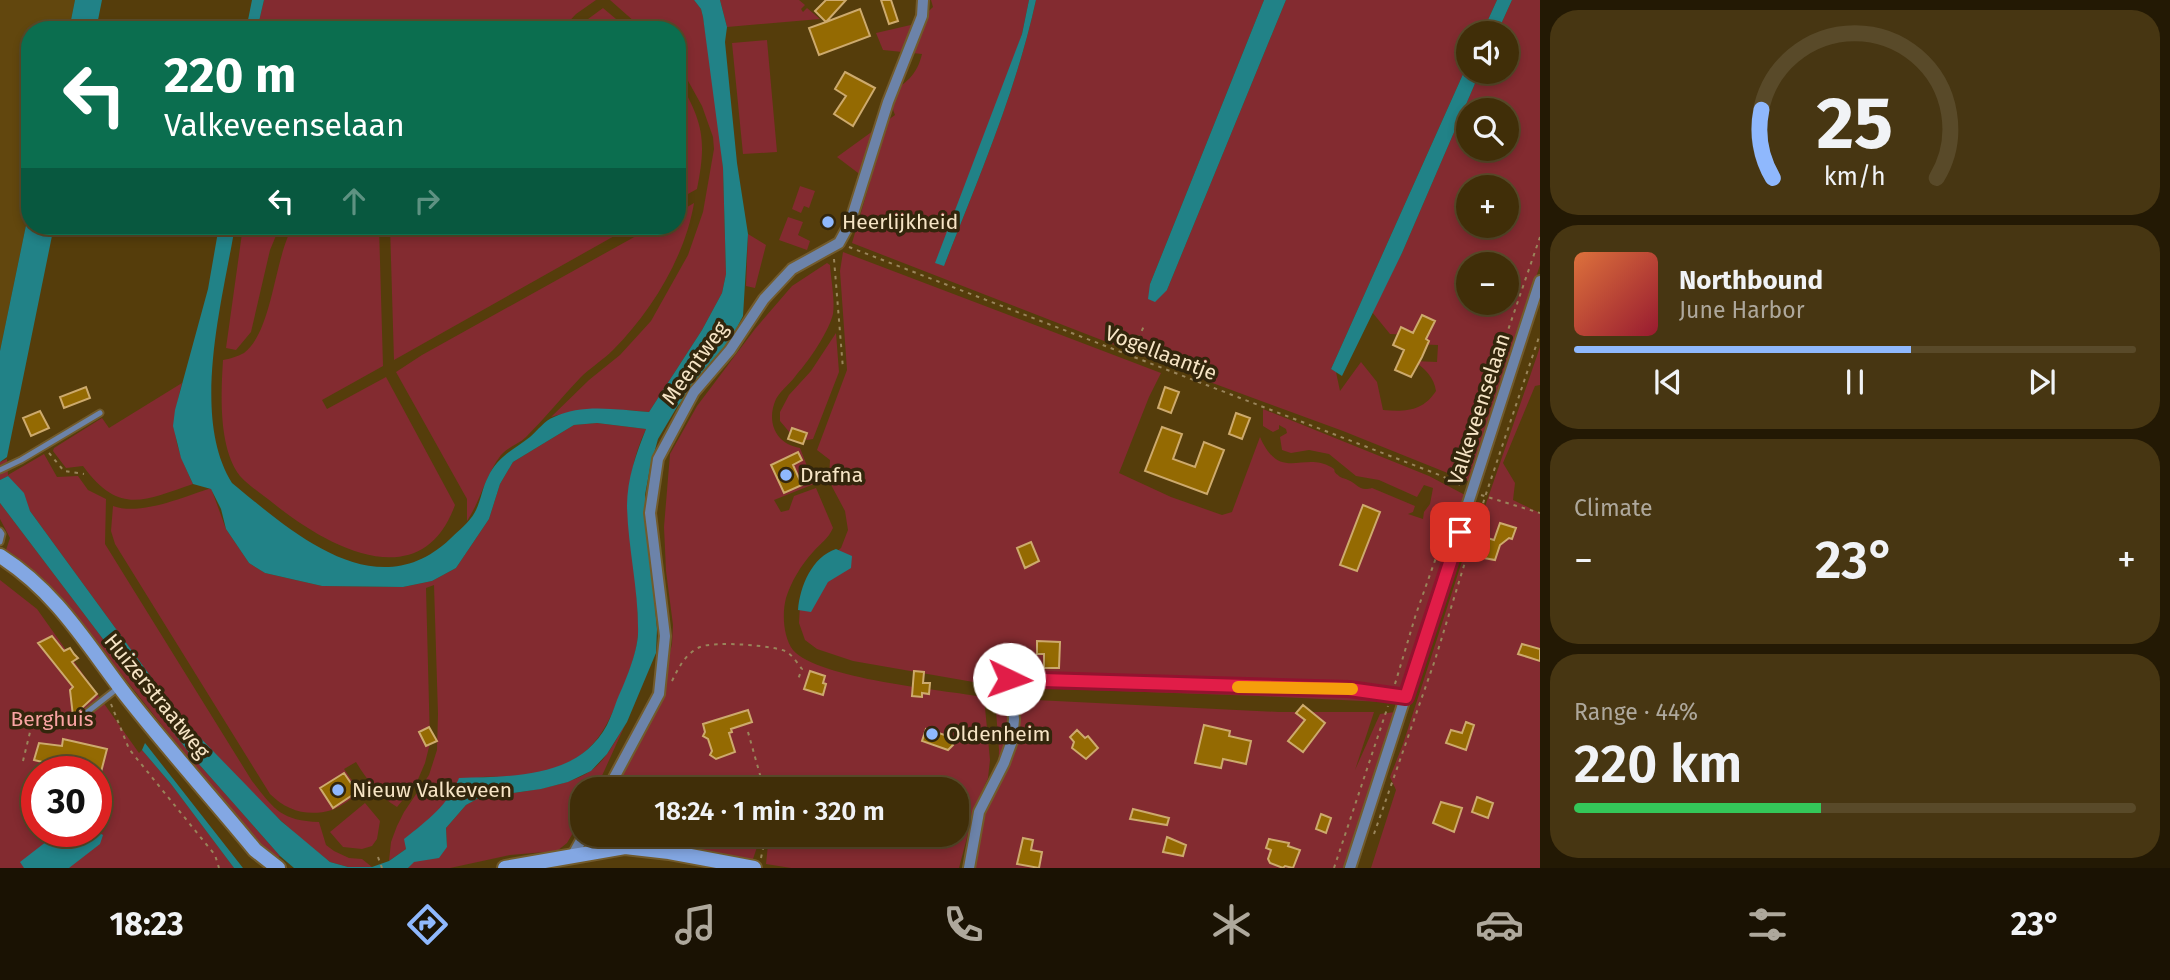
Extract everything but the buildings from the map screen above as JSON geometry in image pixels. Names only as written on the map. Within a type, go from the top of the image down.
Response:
[{"type":"street","points":[[834,246],[850,223],[888,102],[922,16],[923,0]]},
{"type":"street","name":"Meentweg","points":[[614,777],[659,694],[666,636],[650,513],[658,459],[694,392],[730,350],[764,299],[792,269],[834,246]]},
{"type":"street","name":"Valkeveenselaan","points":[[1350,868],[1540,281]]},
{"type":"street","name":"Huizerstraatweg","points":[[0,556],[20,569],[56,602],[120,686],[255,850],[278,868]]},
{"type":"street","points":[[968,868],[979,811],[1004,763],[1012,741],[1014,719],[1009,679],[1367,690],[1406,697]]},
{"type":"street","points":[[505,868],[571,862],[625,847],[756,868]]},
{"type":"lane","points":[[0,470],[100,413]]},
{"type":"lane","points":[[0,531],[0,542]]},
{"type":"lane","points":[[37,720],[72,724],[120,686]]},
{"type":"path","points":[[1464,475],[1494,370],[1540,237]]},
{"type":"path","name":"Vogellaantje","points":[[834,246],[1442,476],[1485,497],[1540,513]]},
{"type":"path","points":[[834,246],[844,369]]},
{"type":"path","points":[[1130,356],[1143,326]]},
{"type":"path","points":[[1374,833],[1435,660],[1485,497],[1540,334]]},
{"type":"path","points":[[44,446],[64,471],[84,474]]},
{"type":"path","points":[[1334,868],[1416,614],[1457,499]]},
{"type":"path","points":[[659,694],[671,684],[683,660],[701,646],[719,644],[786,651],[802,668],[797,682]]},
{"type":"path","points":[[108,696],[129,748],[215,855],[219,868]]},
{"type":"path","points":[[24,756],[29,730],[37,720]]},
{"type":"path","points":[[748,732],[761,777]]},
{"type":"path","points":[[756,868],[762,847]]},
{"type":"path","points":[[378,858],[382,868]]},
{"type":"shaded area","points":[[0,0],[75,0],[71,21],[21,21],[21,235],[24,235],[0,351]]},
{"type":"green space","points":[[264,0],[596,0],[569,21],[259,21]]},
{"type":"green space","points":[[610,0],[694,0],[701,9],[715,92],[723,168],[726,274],[722,293],[702,330],[649,412],[588,410],[551,417],[589,380],[620,355],[651,321],[688,255],[703,212],[714,149],[713,137],[702,106],[686,77],[686,21],[634,21]]},
{"type":"green space","points":[[720,0],[799,0],[805,5],[801,9],[803,12],[807,8],[820,19],[727,27]]},
{"type":"green space","points":[[931,0],[1029,0],[1022,34],[944,266],[1007,102],[1036,0],[1264,0],[1150,284],[1167,290],[1286,0],[1497,0],[1487,21],[1456,21],[1456,84],[1459,84],[1331,369],[1336,372],[1340,391],[1361,362],[1377,382],[1383,410],[1399,411],[1420,406],[1436,391],[1428,374],[1414,361],[1437,362],[1438,345],[1413,344],[1413,335],[1390,334],[1372,312],[1402,253],[1456,128],[1456,161],[1519,161],[1519,98],[1469,98],[1475,84],[1519,84],[1519,21],[1502,21],[1512,0],[1540,0],[1540,265],[1470,482],[852,243],[870,182],[837,157],[895,115],[887,94],[910,78],[922,54],[883,50],[876,33],[915,24],[933,7]]},
{"type":"green space","points":[[603,8],[618,21],[585,21]]},
{"type":"green space","points":[[767,40],[777,152],[743,154],[732,43]]},
{"type":"green space","points":[[686,94],[697,119],[702,143],[697,189],[686,195]]},
{"type":"green space","points":[[800,186],[815,191],[809,208],[804,206],[801,213],[792,209]]},
{"type":"green space","points":[[694,203],[686,233],[686,208]]},
{"type":"green space","points":[[788,217],[803,222],[798,235],[810,241],[807,250],[779,240]]},
{"type":"green space","points":[[748,234],[766,245],[755,288],[746,286]]},
{"type":"green space","points":[[242,235],[276,235],[270,250],[251,332],[236,350],[226,348]]},
{"type":"green space","points":[[289,235],[379,235],[383,366],[322,400],[327,409],[386,377],[455,505],[440,534],[420,550],[396,557],[371,555],[345,547],[319,535],[295,519],[240,476],[233,464],[224,436],[223,360],[244,353],[254,343],[267,312]]},
{"type":"green space","points":[[390,235],[616,235],[394,360]]},
{"type":"green space","points":[[638,235],[685,235],[664,282],[640,319],[613,350],[580,378],[526,437],[501,455],[467,521],[467,499],[396,372]]},
{"type":"green space","points":[[843,252],[1161,373],[1119,473],[1171,497],[1222,515],[1232,512],[1260,437],[1276,459],[1292,463],[1321,463],[1331,467],[1340,477],[1361,488],[1372,488],[1415,506],[1413,512],[1408,514],[1423,519],[1433,488],[1424,485],[1417,497],[1379,480],[1356,476],[1329,454],[1309,450],[1291,453],[1282,450],[1280,437],[1287,433],[1286,429],[1279,425],[1279,429],[1273,432],[1263,426],[1263,409],[1429,476],[1467,496],[1403,703],[1002,687],[853,661],[817,649],[805,640],[799,623],[800,604],[825,561],[841,548],[848,530],[845,511],[829,481],[830,460],[817,450],[847,370],[840,271]]},
{"type":"green space","points":[[827,263],[830,265],[833,296],[831,321],[813,354],[776,399],[772,415],[779,437],[791,446],[800,448],[814,484],[774,500],[781,512],[789,510],[794,496],[816,488],[833,528],[804,562],[791,586],[785,604],[785,632],[793,650],[807,660],[828,669],[882,682],[984,697],[990,760],[988,778],[975,807],[969,830],[969,777],[619,777],[656,696],[672,644],[673,625],[664,527],[670,454],[697,406],[755,329],[792,286]]},
{"type":"green space","points":[[836,333],[839,372],[813,439],[807,440],[791,434],[780,421],[780,412],[789,395],[811,371]]},
{"type":"green space","points":[[1540,347],[1540,385],[1535,386],[1503,463],[1515,483],[1513,500],[1540,513],[1540,868],[1371,868],[1396,790],[1390,777],[1465,552],[1479,524]]},
{"type":"green space","points":[[182,383],[176,413],[176,435],[181,457],[193,484],[146,499],[120,498],[96,482],[83,466],[66,468],[53,451],[102,418],[109,428]]},
{"type":"green space","points":[[597,423],[646,429],[636,455],[629,505],[638,634],[631,667],[612,713],[593,744],[581,755],[563,765],[533,774],[481,777],[465,783],[433,816],[405,839],[406,849],[389,861],[391,842],[397,826],[429,775],[437,750],[434,585],[426,588],[430,743],[416,784],[397,807],[374,787],[356,762],[344,769],[360,792],[332,810],[315,813],[298,811],[283,805],[270,794],[115,544],[111,531],[113,506],[136,509],[149,507],[211,488],[226,529],[249,563],[265,573],[322,586],[403,587],[432,581],[456,568],[489,519],[500,484],[513,462],[574,425]]},
{"type":"green space","points":[[44,454],[57,477],[78,476],[88,490],[106,499],[105,544],[252,781],[280,812],[296,819],[319,822],[326,845],[334,851],[349,858],[362,859],[372,867],[348,867],[330,862],[253,795],[181,718],[30,511],[8,476],[0,480],[0,462],[7,459],[8,475]]},
{"type":"green space","points":[[0,503],[190,754],[280,856],[275,859],[246,831],[60,597],[6,550],[10,538],[0,519]]},
{"type":"green space","name":"Berghuis","points":[[0,580],[37,609],[139,753],[142,750],[171,784],[234,868],[0,868]]},
{"type":"green space","points":[[995,698],[1279,712],[1374,712],[1355,770],[1380,714],[1395,712],[1344,868],[972,868],[982,815],[998,775]]},
{"type":"green space","points":[[625,725],[601,777],[580,777],[600,763]]},
{"type":"green space","points":[[570,781],[570,838],[557,851],[510,855],[450,868],[408,868],[413,862],[447,847],[446,828],[466,805],[479,798]]},
{"type":"green space","points":[[365,803],[380,821],[377,839],[372,846],[362,849],[343,847],[330,832]]},
{"type":"green space","points":[[667,847],[757,847],[752,862]]},
{"type":"green space","points":[[768,847],[965,847],[959,868],[791,868],[766,864]]},
{"type":"water","points":[[75,0],[102,0],[98,21],[71,21]]},
{"type":"water","points":[[252,0],[264,0],[259,21],[248,21]]},
{"type":"water","points":[[694,0],[720,0],[727,27],[725,42],[737,163],[748,234],[743,316],[732,337],[677,407],[658,439],[645,495],[657,629],[656,653],[627,722],[607,754],[591,771],[578,777],[570,777],[568,782],[541,789],[479,798],[466,805],[446,828],[447,847],[439,858],[414,862],[408,868],[294,868],[280,856],[190,754],[0,503],[0,480],[8,476],[24,493],[30,511],[181,718],[281,821],[330,862],[348,867],[372,867],[389,861],[406,849],[404,839],[443,804],[459,778],[521,775],[561,765],[579,756],[594,743],[607,725],[630,668],[637,642],[637,602],[627,496],[633,467],[646,429],[597,423],[574,425],[513,462],[500,484],[489,519],[456,568],[432,581],[403,587],[322,586],[265,573],[249,563],[226,529],[221,509],[211,489],[193,484],[181,458],[173,426],[175,410],[208,289],[217,235],[233,235],[213,357],[213,425],[220,456],[232,483],[308,541],[336,556],[364,565],[393,567],[422,559],[467,523],[475,512],[486,481],[496,464],[551,418],[589,409],[649,412],[702,330],[722,293],[726,274],[723,168],[703,17]]},
{"type":"water","points":[[1029,0],[1036,0],[1028,34],[995,135],[944,266],[935,263],[1022,34]]},
{"type":"water","points":[[1264,0],[1286,0],[1167,290],[1155,302],[1148,299],[1150,284]]},
{"type":"water","points":[[1497,0],[1512,0],[1502,21],[1487,21]]},
{"type":"water","points":[[1459,84],[1475,84],[1469,98],[1456,98],[1456,128],[1402,253],[1342,376],[1331,369]]},
{"type":"water","points":[[24,235],[52,235],[7,457],[0,462],[0,351]]},
{"type":"water","points":[[836,549],[852,556],[851,568],[828,582],[811,612],[798,610],[801,591],[814,565]]},
{"type":"water","points":[[145,743],[243,868],[234,868],[142,750]]},
{"type":"water","points":[[39,847],[96,847],[69,868],[24,868],[20,862]]},
{"type":"slow traffic","points":[[1238,687],[1352,689]]},
{"type":"place","name":"Heerlijkheid","points":[[828,222]]},
{"type":"place","name":"Drafna","points":[[786,475]]},
{"type":"place","name":"Oldenheim","points":[[932,734]]},
{"type":"place","name":"Nieuw Valkeveen","points":[[338,790]]},
{"type":"route","points":[[1009,679],[1349,689],[1406,697],[1460,532]]}]
